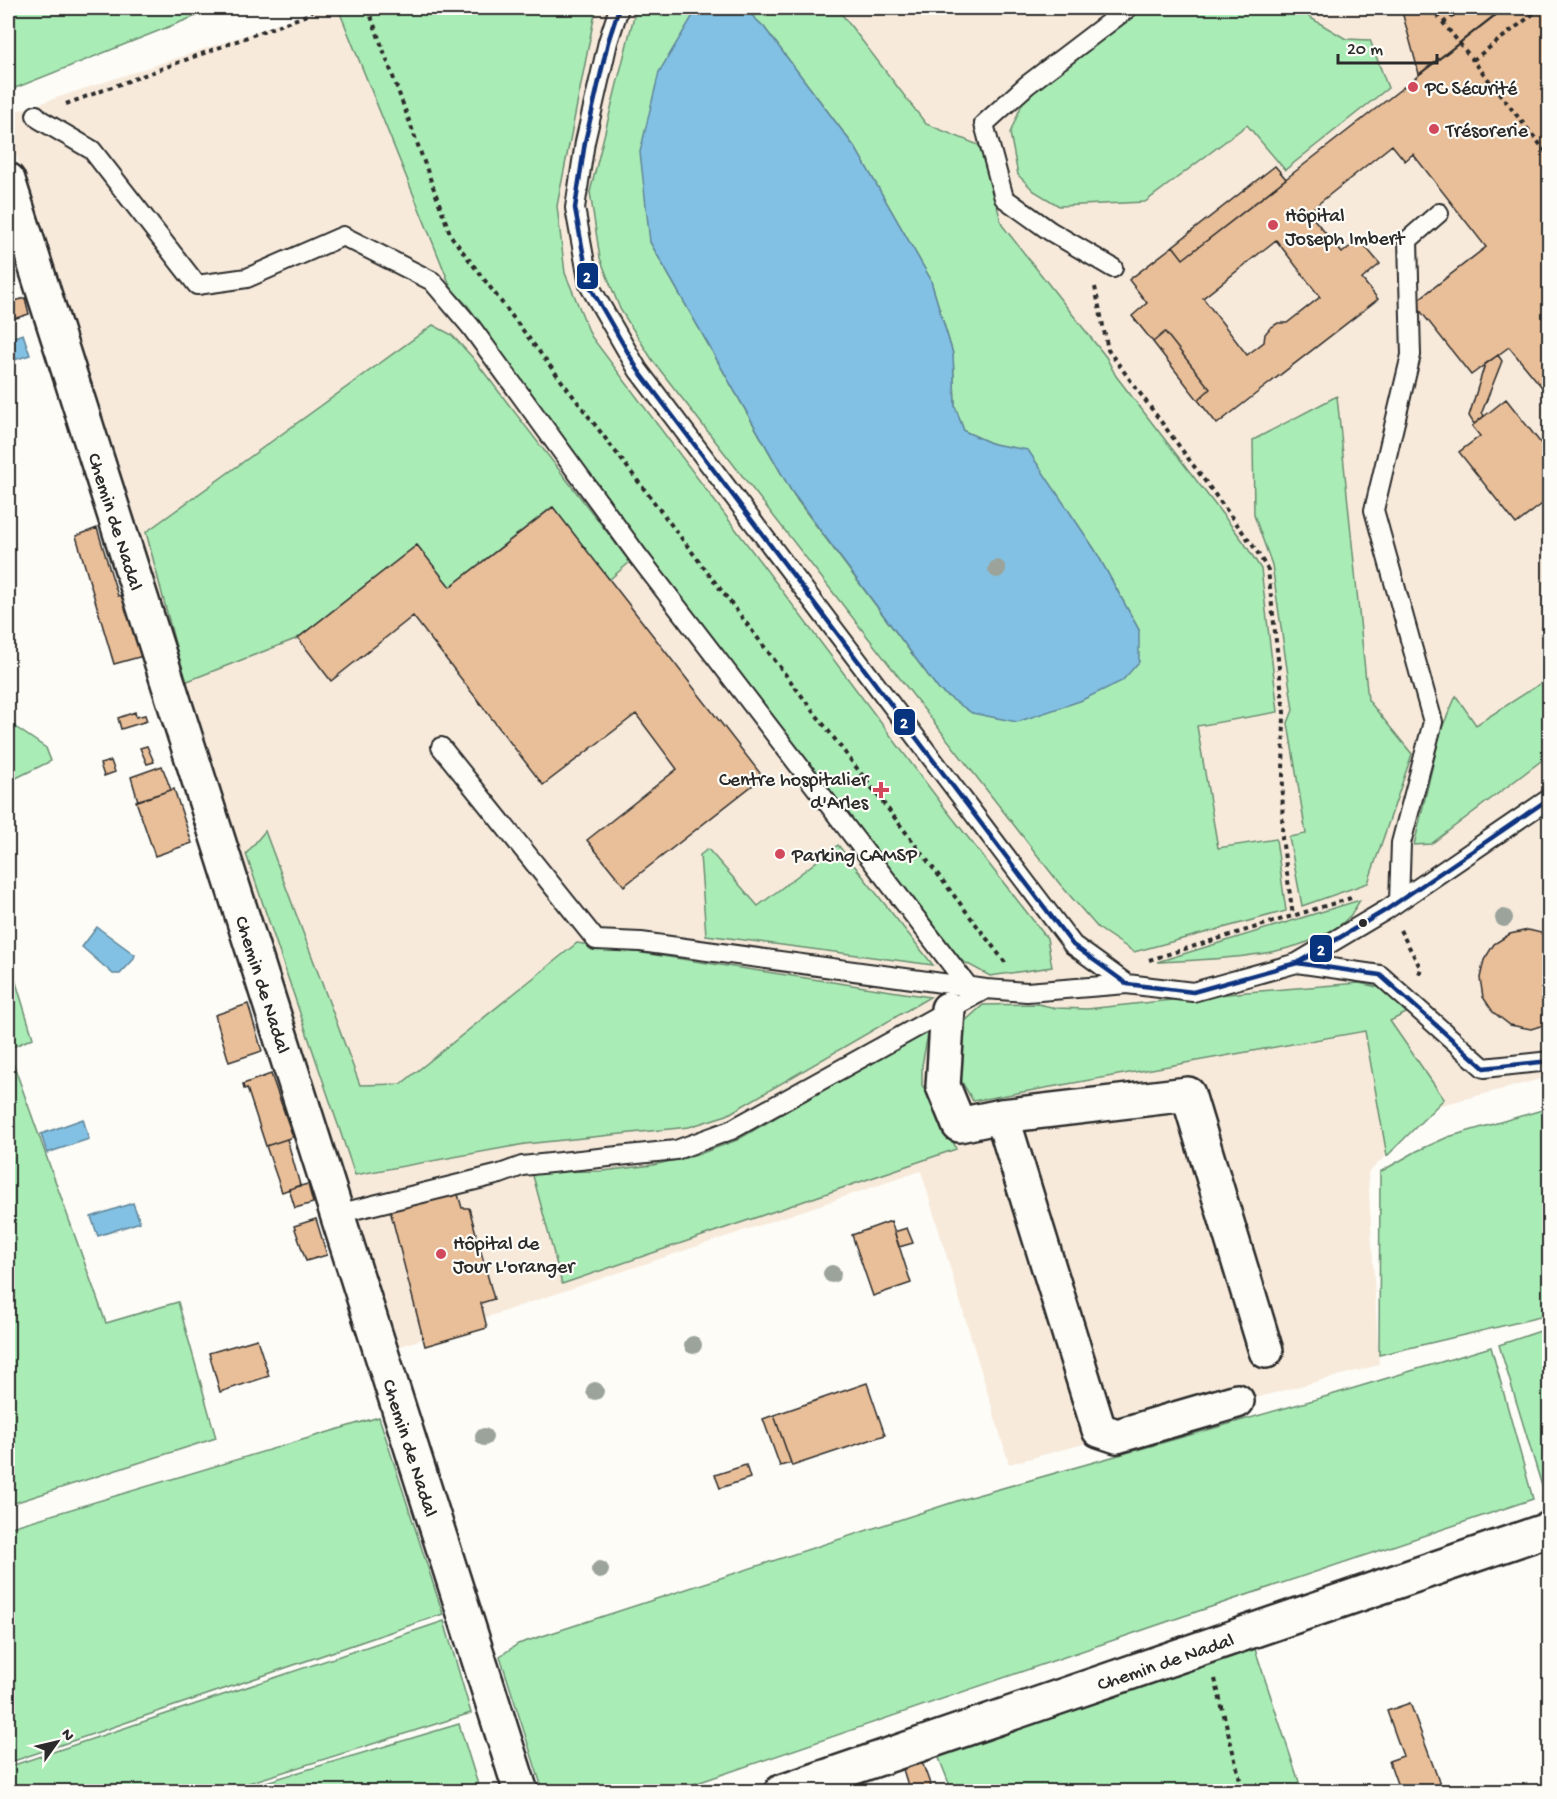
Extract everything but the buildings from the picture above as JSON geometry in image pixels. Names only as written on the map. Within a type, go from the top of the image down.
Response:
[{"type":"street","name":"Chemin de Nadal","points":[[8,180],[520,1791]]},
{"type":"street","points":[[958,998],[943,1086],[959,1125],[1002,1116],[1188,1094],[1266,1351]]},
{"type":"street","points":[[1002,1116],[1099,1430],[1116,1436],[1237,1401]]},
{"type":"street","name":"Chemin de Nadal","points":[[781,1791],[1550,1528]]},
{"type":"lane","points":[[619,8],[608,42],[588,131],[575,208],[589,285],[638,370],[1073,945],[1127,984]]},
{"type":"lane","points":[[1113,268],[1050,231],[1004,198],[984,124],[1027,85],[1128,8]]},
{"type":"lane","points":[[36,115],[39,119],[92,150],[197,285],[247,278],[343,236],[432,281],[471,327],[958,998]]},
{"type":"lane","points":[[1400,901],[1401,843],[1433,722],[1374,510],[1411,355],[1408,240],[1439,213]]},
{"type":"lane","points":[[441,747],[596,940],[641,942],[958,998],[987,989]]},
{"type":"lane","points":[[338,1214],[500,1174],[522,1166],[676,1150],[731,1130],[958,998],[987,989],[1027,992],[1127,984],[1193,992],[1297,963],[1400,901],[1550,798]]},
{"type":"lane","points":[[1297,963],[1380,975],[1484,1068],[1550,1061]]},
{"type":"path","points":[[36,115],[307,15],[316,8]]},
{"type":"path","points":[[368,8],[451,236],[1027,992]]},
{"type":"path","points":[[1435,8],[1433,9],[1443,23],[1550,157]]},
{"type":"path","points":[[1443,23],[1463,8]]},
{"type":"path","points":[[1473,60],[1541,8]]},
{"type":"path","points":[[1544,150],[1550,145]]},
{"type":"path","points":[[1113,268],[1095,287],[1108,350],[1256,550],[1268,570],[1284,712],[1282,838],[1293,916]]},
{"type":"path","points":[[1207,1646],[1243,1791]]},
{"type":"shaded area","name":"Centre hospitalier d'Arles","points":[[327,8],[1549,8],[1549,1077],[1438,1106],[1368,1173],[1379,1365],[1009,1464],[921,1171],[392,1349],[119,503],[8,127],[8,114]]},
{"type":"green space","points":[[8,8],[216,8],[8,91]]},
{"type":"green space","points":[[338,8],[598,8],[594,18],[557,206],[565,273],[591,336],[944,807],[1047,938],[1052,967],[990,976],[962,961],[626,526],[468,306],[452,290]]},
{"type":"green space","points":[[636,8],[703,8],[695,12],[650,242],[794,496],[939,690],[972,713],[1139,630],[1095,550],[1028,451],[993,444],[964,431],[955,406],[953,354],[930,278],[856,149],[764,27],[744,8],[837,8],[926,124],[981,146],[1002,225],[1106,357],[1116,376],[1243,541],[1261,569],[1278,712],[1197,726],[1218,848],[1276,839],[1286,911],[1134,952],[1098,928],[1059,883],[653,361],[620,309],[600,258],[590,192]]},
{"type":"green space","points":[[1141,8],[1303,8],[1309,17],[1346,39],[1370,40],[1388,88],[1285,170],[1247,125],[1145,202],[1059,206],[1034,191],[1018,175],[1010,133],[1024,99]]},
{"type":"green space","points":[[433,325],[452,335],[473,358],[630,562],[609,580],[552,507],[450,587],[417,545],[298,638],[185,682],[146,532]]},
{"type":"green space","points":[[1337,396],[1368,700],[1412,754],[1368,883],[1302,906],[1289,837],[1306,834],[1288,723],[1293,710],[1272,565],[1254,515],[1253,440]]},
{"type":"green space","points":[[1549,678],[1549,755],[1431,844],[1414,845],[1441,730],[1456,696],[1476,725]]},
{"type":"green space","points":[[8,722],[46,748],[51,761],[8,782]]},
{"type":"green space","points":[[265,831],[360,1085],[401,1084],[577,943],[930,997],[727,1115],[689,1127],[525,1144],[355,1175],[246,854]]},
{"type":"green space","points":[[838,845],[933,965],[706,935],[700,855],[708,849],[758,906]]},
{"type":"green space","points":[[1360,900],[1350,916],[1332,930],[1311,941],[1286,949],[1205,960],[1157,962]]},
{"type":"green space","points":[[8,956],[33,1038],[8,1049]]},
{"type":"green space","points":[[1359,983],[1382,988],[1408,1012],[1390,1021],[1444,1099],[1387,1156],[1365,1031],[973,1101],[956,1072],[956,1049],[964,1022],[983,1005],[1038,1004],[1056,1008],[1087,1009]]},
{"type":"green space","points":[[929,1029],[922,1065],[922,1085],[948,1127],[956,1149],[562,1284],[532,1172],[603,1171],[653,1165],[694,1156],[737,1140]]},
{"type":"green space","points":[[8,1049],[106,1323],[178,1302],[216,1438],[8,1505]]},
{"type":"green space","points":[[1549,1108],[1549,1315],[1379,1355],[1380,1172],[1448,1137]]},
{"type":"green space","points":[[1549,1328],[1549,1484],[1542,1486],[1499,1345]]},
{"type":"green space","points":[[1491,1347],[1533,1499],[674,1791],[546,1792],[541,1785],[500,1656],[518,1644],[960,1500],[1331,1395]]},
{"type":"green space","points":[[379,1417],[443,1614],[8,1763],[8,1528]]},
{"type":"green space","points":[[444,1621],[471,1713],[223,1791],[8,1791],[8,1767]]},
{"type":"green space","points":[[1252,1640],[1302,1791],[952,1791],[937,1753]]},
{"type":"green space","points":[[459,1724],[480,1791],[236,1791]]},
{"type":"water","points":[[703,8],[744,8],[764,27],[856,149],[930,278],[953,354],[955,406],[964,431],[993,444],[1028,450],[1095,550],[1139,630],[1139,662],[1122,681],[1080,701],[1017,722],[972,713],[939,690],[792,492],[650,242],[640,152],[659,72],[695,12]]},
{"type":"water","points":[[23,334],[30,355],[8,362],[8,339]]},
{"type":"water","points":[[97,927],[135,955],[120,974],[113,974],[82,947]]},
{"type":"water","points":[[83,1119],[89,1139],[47,1153],[41,1134]]},
{"type":"water","points":[[133,1203],[140,1222],[98,1236],[91,1217]]},
{"type":"transit line","name":"2","points":[[619,8],[608,42],[585,142],[575,208],[589,285],[638,370],[1073,945],[1127,984],[1193,992],[1297,963],[1386,910],[1550,798]]},
{"type":"transit line","name":"2","points":[[1277,968],[1297,963],[1380,975],[1484,1068],[1550,1061]]},
{"type":"place","name":"PC Sécurité","points":[[1413,87]]},
{"type":"place","name":"Trésorerie","points":[[1434,129]]},
{"type":"place","name":"Hôpital Joseph Imbert","points":[[1273,225]]},
{"type":"place","name":"Centre hospitalier d'Arles","points":[[881,790]]},
{"type":"place","name":"Parking CAMSP","points":[[780,854]]},
{"type":"place","name":"Hôpital de Jour L'oranger","points":[[441,1254]]}]
